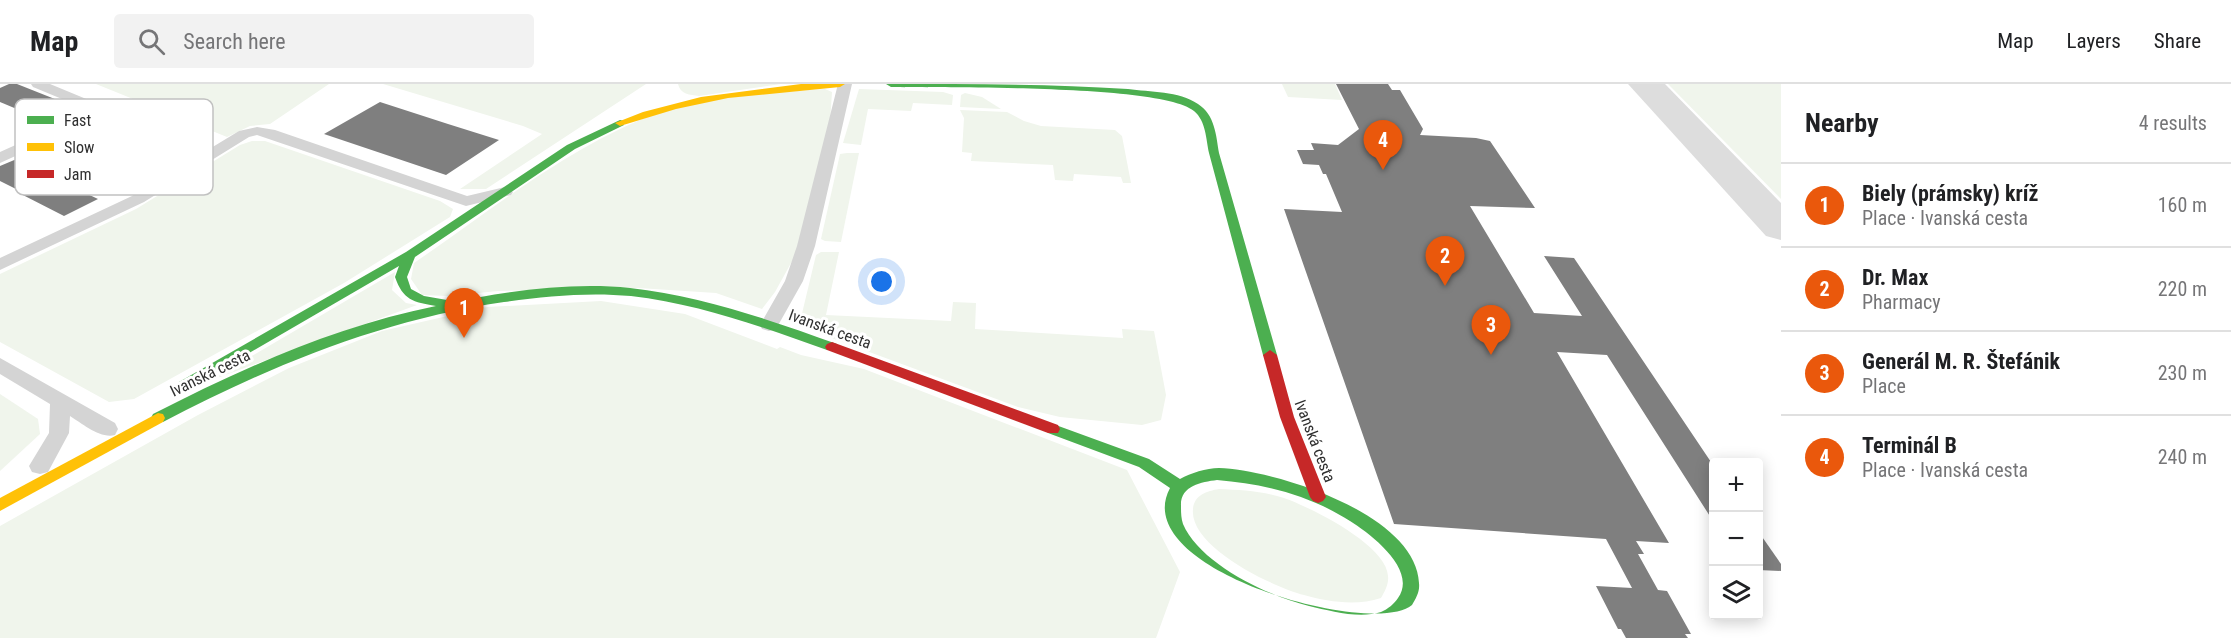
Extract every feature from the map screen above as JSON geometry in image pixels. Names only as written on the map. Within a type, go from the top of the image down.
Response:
[{"type":"street","points":[[38,84],[74,99]]},
{"type":"street","points":[[213,153],[237,138],[257,131],[270,133],[467,209],[505,192],[588,137],[621,122],[683,102],[753,90],[840,84]]},
{"type":"street","points":[[769,324],[794,281],[806,246],[845,84]]},
{"type":"street","name":"Ivanská cesta","points":[[891,84],[1106,89],[1177,99],[1189,103],[1202,113],[1208,124],[1282,403],[1301,458],[1318,496]]},
{"type":"street","points":[[0,158],[15,151]]},
{"type":"street","points":[[0,265],[144,195]]},
{"type":"street","name":"Ivanská cesta","points":[[170,393],[410,255],[467,209]]},
{"type":"street","name":"Ivanská cesta","points":[[410,255],[401,270],[400,282],[404,289],[418,299],[448,304]]},
{"type":"street","name":"Ivanská cesta","points":[[0,505],[92,446],[310,345],[380,320],[448,304],[538,293],[627,292],[695,303],[769,324],[1143,463],[1180,487]]},
{"type":"street","points":[[0,365],[60,401],[114,426],[92,446]]},
{"type":"street","points":[[35,468],[59,433],[60,401]]},
{"type":"street","points":[[35,468],[60,455]]},
{"type":"street","name":"Ivanská cesta","points":[[1205,475],[1235,475],[1279,482],[1318,496],[1355,517],[1390,544],[1401,557],[1408,567],[1411,581],[1407,603],[1397,614],[1387,619],[1372,621],[1326,617],[1275,603],[1234,582],[1199,555],[1179,533],[1174,522],[1172,503],[1180,487],[1205,475]]},
{"type":"shaded area","points":[[96,84],[329,84],[270,124],[250,126],[227,137],[213,131],[213,99],[133,99]]},
{"type":"shaded area","points":[[383,84],[646,84],[486,189],[460,189],[542,134],[523,126]]},
{"type":"shaded area","points":[[678,84],[781,84],[699,96],[683,92]]},
{"type":"shaded area","points":[[1282,84],[1335,84],[1342,100],[1288,97]]},
{"type":"shaded area","points":[[1668,84],[1781,84],[1781,199]]},
{"type":"shaded area","points":[[825,89],[832,92],[830,123],[796,254],[775,292],[762,309],[716,293],[638,288],[498,291],[448,296],[422,295],[411,279],[414,263],[532,180],[594,142],[626,126],[658,113],[699,102]]},
{"type":"shaded area","points":[[859,89],[943,92],[953,95],[952,105],[913,103],[911,111],[868,109],[861,145],[843,143]]},
{"type":"shaded area","points":[[965,93],[982,97],[1001,109],[960,107],[961,95]]},
{"type":"shaded area","points":[[960,110],[1007,112],[1024,121],[1041,126],[1115,130],[1122,136],[1131,183],[1123,183],[1121,177],[1074,174],[1073,181],[1055,180],[1053,165],[971,161],[972,153],[962,152],[964,118]]},
{"type":"shaded area","points":[[252,141],[265,141],[440,201],[453,209],[450,217],[344,283],[134,399],[109,402],[0,342],[0,274],[136,209],[159,195],[213,195],[213,162],[240,145]]},
{"type":"shaded area","points":[[859,153],[841,242],[825,241],[821,239],[840,154]]},
{"type":"shaded area","points":[[821,252],[839,252],[826,315],[951,321],[953,302],[976,303],[975,329],[1123,338],[1122,329],[1154,331],[1166,395],[1161,420],[1142,425],[1060,417],[1018,407],[799,326],[816,255]]},
{"type":"shaded area","points":[[395,272],[392,290],[406,303],[417,305],[209,381]]},
{"type":"shaded area","points":[[601,301],[685,314],[777,349],[780,347],[801,355],[864,369],[1127,470],[1180,572],[1156,638],[0,638],[0,526],[198,415],[289,368],[382,331],[487,307]]},
{"type":"shaded area","points":[[0,394],[38,419],[40,434],[0,471]]},
{"type":"shaded area","points":[[1219,489],[1260,492],[1284,498],[1328,518],[1362,540],[1384,564],[1388,576],[1388,582],[1381,598],[1352,602],[1313,597],[1273,584],[1235,563],[1204,537],[1195,523],[1193,509],[1196,500],[1206,493]]},
{"type":"building","points":[[9,84],[17,84],[55,99],[15,99],[15,108],[0,102],[0,88]]},
{"type":"building","points":[[1336,84],[1388,84],[1392,90],[1400,90],[1423,129],[1420,135],[1490,141],[1535,208],[1470,206],[1534,313],[1582,316],[1544,256],[1574,258],[1709,459],[1709,515],[1607,355],[1557,352],[1669,543],[1636,541],[1644,554],[1638,554],[1658,590],[1667,591],[1691,634],[1685,634],[1688,638],[1626,638],[1621,629],[1618,629],[1596,586],[1632,588],[1606,539],[1394,524],[1284,209],[1342,212],[1326,174],[1323,174],[1319,165],[1303,164],[1297,150],[1314,150],[1311,143],[1338,145],[1359,129]]},
{"type":"building","points":[[380,102],[499,140],[446,175],[324,134]]},
{"type":"building","points":[[15,160],[15,188],[0,181],[0,166]]},
{"type":"building","points":[[23,195],[90,195],[98,199],[64,216]]},
{"type":"building","points":[[1763,538],[1781,564],[1781,571],[1763,570]]},
{"type":"taxiway","points":[[1645,84],[1781,227]]},
{"type":"traffic: fast","points":[[891,84],[1104,90],[1166,97],[1182,100],[1196,107],[1201,111],[1210,128],[1214,153],[1270,355]]},
{"type":"traffic: fast","points":[[184,385],[410,255],[571,147],[620,123]]},
{"type":"traffic: fast","points":[[410,255],[401,277],[406,291],[421,299],[443,303]]},
{"type":"traffic: fast","points":[[158,418],[244,375],[377,325],[469,303],[533,294],[612,291],[668,298],[739,316],[832,347]]},
{"type":"traffic: fast","points":[[1053,429],[1144,463],[1180,487]]},
{"type":"traffic: fast","points":[[1217,474],[1265,480],[1313,494],[1356,517],[1376,531],[1394,548],[1405,563],[1410,575],[1410,593],[1404,605],[1385,618],[1374,621],[1349,621],[1323,617],[1279,604],[1226,578],[1203,561],[1185,542],[1174,522],[1173,500],[1180,488],[1190,480],[1217,474]]},
{"type":"traffic: slow","points":[[620,123],[674,106],[728,95],[840,84]]},
{"type":"traffic: slow","points":[[0,505],[158,418]]},
{"type":"traffic: jam","points":[[832,347],[1053,429]]},
{"type":"traffic: jam","points":[[1270,355],[1287,417],[1318,497]]},
{"type":"place","name":"Terminál B","points":[[1383,170]]},
{"type":"place","name":"Dr. Max","points":[[1445,286]]},
{"type":"place","name":"Biely (prámsky) kríž","points":[[464,338]]},
{"type":"place","name":"Generál M. R. Štefánik","points":[[1491,355]]}]
